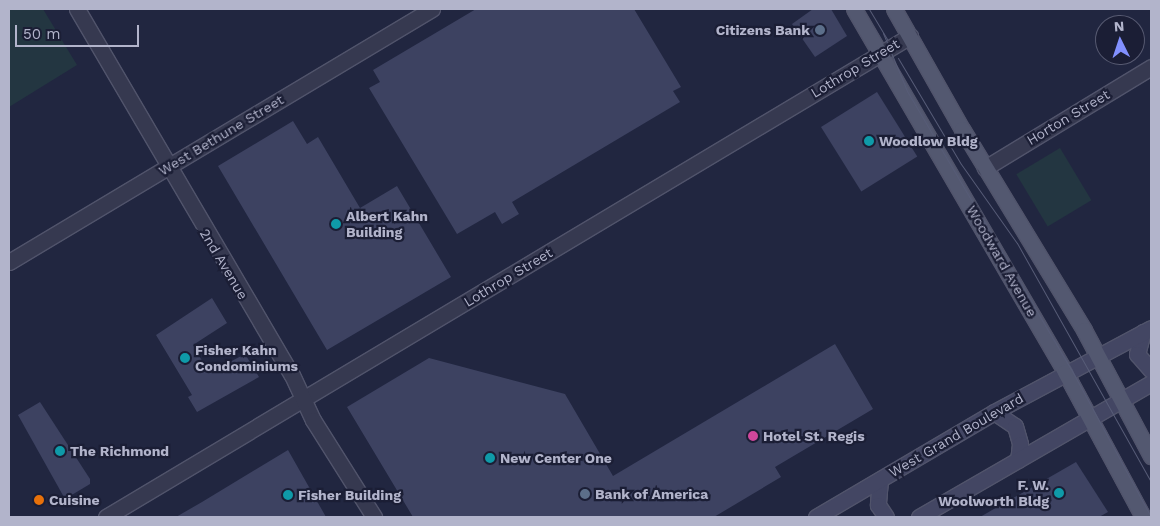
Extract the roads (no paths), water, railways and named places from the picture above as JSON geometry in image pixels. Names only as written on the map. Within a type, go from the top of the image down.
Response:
[{"type":"main road","name":"Woodward Avenue","points":[[854,9],[1066,372],[1143,517]]},
{"type":"main road","points":[[894,9],[985,168],[1098,354],[1151,456]]},
{"type":"main road","points":[[1147,330],[1137,354],[1151,370]]},
{"type":"main road","name":"West Grand Boulevard","points":[[816,517],[994,412],[1098,354],[1147,330]]},
{"type":"main road","points":[[919,517],[1151,382]]},
{"type":"main road","points":[[994,412],[1015,426],[1020,444],[1018,460]]},
{"type":"main road","points":[[880,480],[878,505],[886,517]]},
{"type":"street","name":"2nd Avenue","points":[[76,9],[167,168],[374,517]]},
{"type":"street","name":"West Bethune Street","points":[[9,262],[432,9]]},
{"type":"street","name":"Lothrop Street","points":[[106,517],[910,36]]},
{"type":"street","name":"Horton Street","points":[[985,168],[1151,67]]},
{"type":"tram line","points":[[869,9],[887,39]]},
{"type":"tram line","points":[[883,33],[907,91],[1071,369],[1151,517]]},
{"type":"tram line","points":[[898,58],[961,164],[1017,243],[1151,482]]},
{"type":"place","name":"Citizens Bank","points":[[820,30]]},
{"type":"place","name":"Woodlow Bldg","points":[[869,141]]},
{"type":"place","name":"Albert Kahn Building","points":[[336,224]]},
{"type":"place","name":"Fisher Kahn Condominiums","points":[[185,358]]},
{"type":"place","name":"Hotel St. Regis","points":[[753,436]]},
{"type":"place","name":"The Richmond","points":[[60,451]]},
{"type":"place","name":"New Center One","points":[[490,458]]},
{"type":"place","name":"F. W. Woolworth Bldg","points":[[1059,493]]},
{"type":"place","name":"Bank of America","points":[[585,494]]},
{"type":"place","name":"Fisher Building","points":[[288,495]]},
{"type":"place","name":"Cuisine","points":[[39,500]]}]
